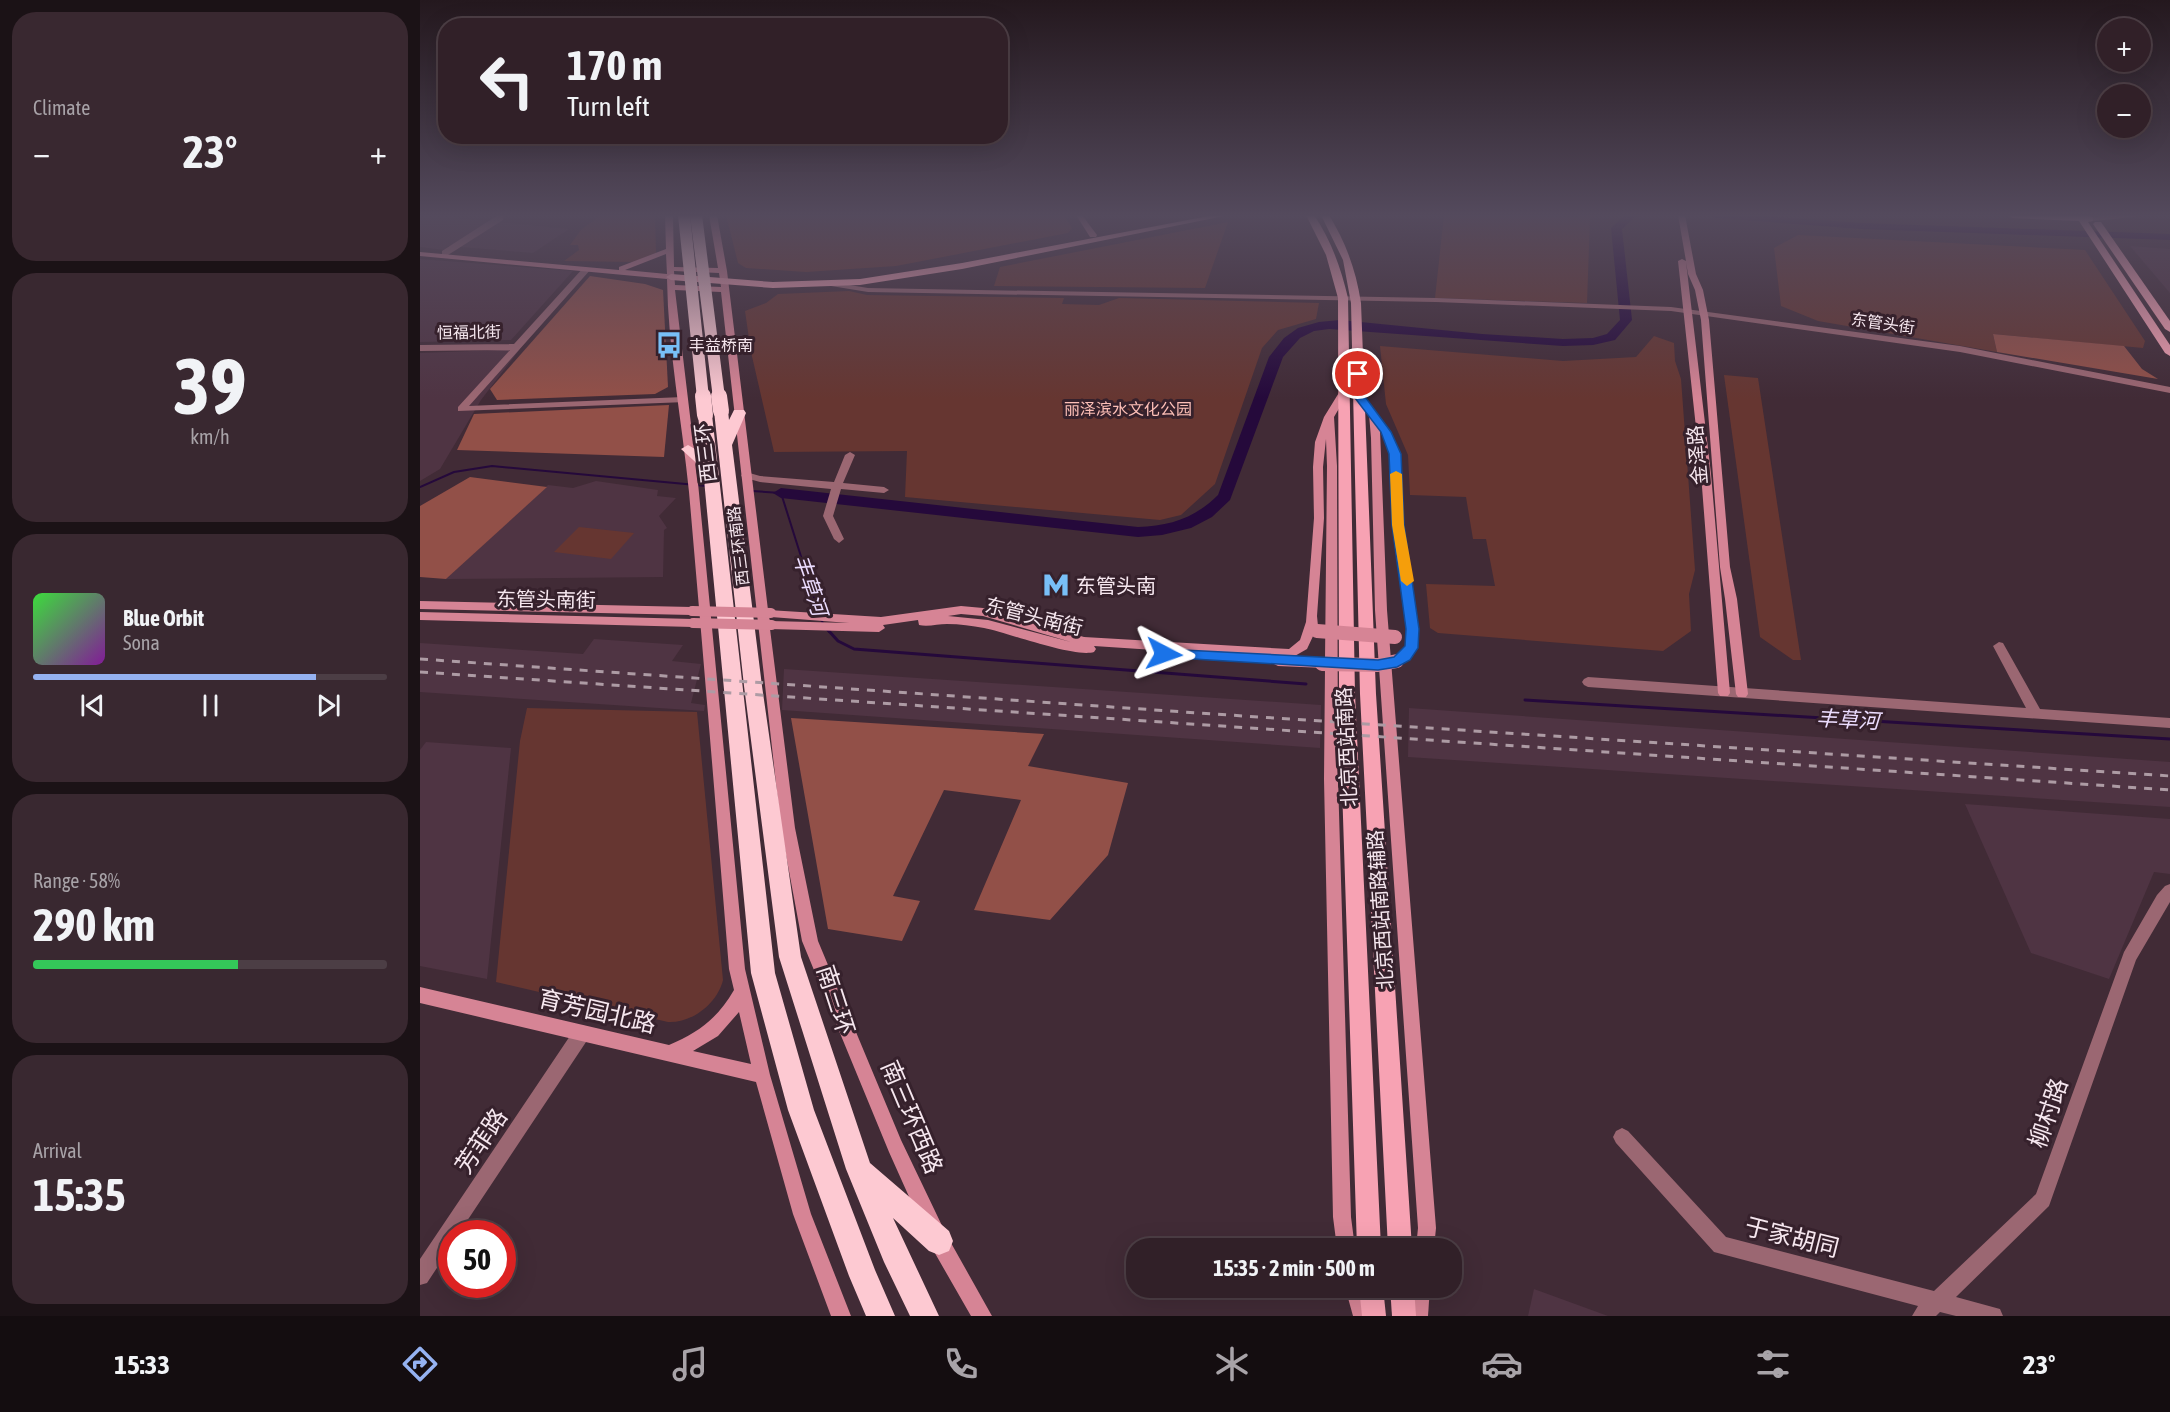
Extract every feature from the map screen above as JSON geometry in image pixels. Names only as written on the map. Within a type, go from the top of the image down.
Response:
[{"type":"highway","name":"西三环","points":[[691,276],[712,489],[742,686]]},
{"type":"highway","name":"西三环","points":[[704,276],[730,490],[742,686]]},
{"type":"highway","points":[[725,445],[739,413]]},
{"type":"highway","points":[[688,449],[710,467]]},
{"type":"highway","points":[[742,686],[763,973],[801,1110],[863,1276],[881,1316]]},
{"type":"highway","name":"南三环","points":[[742,686],[790,957],[860,1170],[894,1252],[925,1316]]},
{"type":"highway","points":[[860,1170],[939,1241]]},
{"type":"main road","points":[[724,280],[846,276]]},
{"type":"main road","points":[[671,277],[834,284],[897,276]]},
{"type":"main road","name":"北京西站南路","points":[[1338,276],[1343,310],[1352,338]]},
{"type":"main road","name":"北京西站南路","points":[[1351,276],[1358,311],[1352,338],[1350,393],[1347,694],[1369,1238]]},
{"type":"main road","points":[[2120,276],[2170,353]]},
{"type":"main road","points":[[2134,276],[2170,329]]},
{"type":"main road","name":"北京西站南路","points":[[1350,393],[1399,1238]]},
{"type":"main road","points":[[1372,1298],[1374,1316]]},
{"type":"main road","points":[[1403,1298],[1404,1316]]},
{"type":"street","points":[[580,276],[461,409],[683,400]]},
{"type":"street","points":[[665,276],[671,277]]},
{"type":"street","name":"西三环南路","points":[[723,276],[775,719]]},
{"type":"street","name":"金泽路","points":[[1685,276],[1706,474],[1724,693]]},
{"type":"street","name":"金泽路","points":[[1693,276],[1704,312],[1725,567],[1742,694]]},
{"type":"street","name":"西三环南路","points":[[671,277],[710,659],[728,890],[737,969],[742,992]]},
{"type":"street","name":"东管头街","points":[[834,284],[868,290],[1357,298],[1608,306],[1704,312],[1960,349],[2170,390]]},
{"type":"street","name":"恒福北街","points":[[420,348],[518,347]]},
{"type":"street","points":[[1314,627],[1395,637],[1406,636],[1413,632],[1398,525],[1395,454],[1386,432],[1374,414],[1350,393],[1329,417],[1332,466],[1331,779],[1342,1217],[1345,1238]]},
{"type":"street","name":"北京西站南路辅路","points":[[1374,414],[1381,610],[1426,1238]]},
{"type":"street","name":"东管头南街","points":[[836,623],[881,621],[961,610],[984,612],[1084,641],[1290,654],[1299,651],[1314,627],[1319,516],[1317,446],[1321,431],[1329,417]]},
{"type":"street","points":[[839,539],[828,516],[850,455]]},
{"type":"street","points":[[746,475],[760,479],[836,489],[884,490]]},
{"type":"street","name":"东管头南街","points":[[420,605],[772,619],[886,628],[933,620],[957,619],[982,622],[1064,646],[1322,664],[1378,665],[1397,661],[1405,657],[1412,648],[1413,632]]},
{"type":"street","name":"东管头南街","points":[[420,616],[693,617]]},
{"type":"street","points":[[1999,646],[2036,714]]},
{"type":"street","points":[[1588,682],[2170,723]]},
{"type":"street","name":"南三环西路","points":[[775,719],[788,828],[810,941],[895,1146],[939,1241],[982,1316]]},
{"type":"street","name":"柳村路","points":[[1922,1316],[2043,1200],[2128,957],[2162,900],[2170,891]]},
{"type":"street","points":[[669,1053],[695,1043],[723,1023],[742,992]]},
{"type":"street","points":[[742,992],[762,1075],[802,1214],[841,1316]]},
{"type":"street","name":"育芳园北路","points":[[420,995],[762,1075]]},
{"type":"street","name":"芳菲路","points":[[420,1276],[582,1033]]},
{"type":"street","name":"于家胡同","points":[[1622,1137],[1721,1245],[1993,1316]]},
{"type":"street","points":[[1357,1298],[1362,1316]]},
{"type":"street","points":[[1418,1316],[1420,1298]]},
{"type":"shaded area","points":[[420,276],[568,276],[511,340],[420,342]]},
{"type":"shaded area","points":[[590,276],[645,284],[663,290],[668,387],[655,394],[497,400],[490,389]]},
{"type":"shaded area","points":[[2156,276],[2170,276],[2170,293]]},
{"type":"shaded area","points":[[1993,334],[2124,346],[2142,369],[2158,379],[1997,352]]},
{"type":"shaded area","points":[[520,349],[481,400],[440,469],[420,481],[420,353]]},
{"type":"shaded area","points":[[669,405],[664,457],[457,450],[474,414]]},
{"type":"shaded area","points":[[470,477],[547,487],[446,579],[420,577],[420,506]]},
{"type":"shaded area","points":[[596,481],[658,490],[657,496],[676,498],[659,516],[667,528],[664,530],[663,577],[446,579],[548,485],[573,488]]},
{"type":"shaded area","points":[[594,639],[683,645],[672,661],[701,664],[691,703],[705,705],[704,711],[420,692],[420,643],[583,654]]},
{"type":"shaded area","points":[[784,669],[1321,705],[1320,748],[782,710]]},
{"type":"shaded area","points":[[1409,708],[2170,762],[2170,807],[1408,757]]},
{"type":"shaded area","points":[[791,718],[1044,734],[1028,766],[1128,783],[1108,855],[1050,920],[974,910],[1021,800],[944,790],[893,896],[920,901],[902,941],[828,929]]},
{"type":"shaded area","points":[[426,742],[511,748],[487,979],[420,966],[420,750]]},
{"type":"shaded area","points":[[1965,804],[2170,819],[2170,874],[2154,872],[2109,979],[2031,953]]},
{"type":"shaded area","points":[[1534,1289],[1608,1316],[1528,1316]]},
{"type":"green space","points":[[997,276],[1209,276],[1205,288],[994,286]]},
{"type":"green space","points":[[1437,276],[1588,276],[1587,303],[1435,298]]},
{"type":"green space","points":[[1777,276],[2102,276],[2145,341],[2143,348],[1993,334],[1997,352],[1818,321],[1781,306]]},
{"type":"green space","name":"丽泽滨水文化公园","points":[[849,291],[867,295],[1064,298],[1062,304],[1099,305],[1119,298],[1319,303],[1316,319],[1278,330],[1262,348],[1215,484],[1181,515],[1160,520],[905,497],[907,451],[774,452],[751,352],[745,311],[766,303],[778,294]]},
{"type":"green space","points":[[1654,336],[1674,343],[1675,361],[1681,379],[1695,570],[1689,594],[1691,631],[1663,651],[1438,633],[1430,628],[1426,584],[1495,586],[1486,539],[1473,539],[1466,497],[1410,495],[1408,455],[1386,404],[1380,346],[1563,361],[1636,357]]},
{"type":"green space","points":[[1724,375],[1758,378],[1801,660],[1793,660],[1760,637]]},
{"type":"green space","points":[[579,527],[634,533],[611,559],[554,552]]},
{"type":"green space","points":[[527,708],[697,712],[723,980],[715,997],[694,1015],[668,1022],[496,982],[520,741]]},
{"type":"waterway","points":[[781,493],[1138,532],[1174,528],[1196,520],[1225,497],[1276,357],[1289,341],[1303,331],[1319,326],[1340,324],[1525,341],[1563,343],[1593,341],[1611,337],[1626,320],[1621,276]]},
{"type":"waterway","name":"丰草河","points":[[420,487],[454,472],[492,466],[707,486]]},
{"type":"waterway","name":"丰草河","points":[[752,491],[781,493],[821,620],[829,632]]},
{"type":"waterway","name":"丰草河","points":[[828,630],[838,641],[854,649],[1306,684]]},
{"type":"waterway","name":"丰草河","points":[[1525,700],[2170,739]]},
{"type":"railway","points":[[420,659],[1213,714],[2170,776]]},
{"type":"railway","points":[[420,672],[2170,790]]},
{"type":"slow traffic","points":[[1396,474],[1398,525],[1407,581]]},
{"type":"place","name":"丰益桥南","points":[[669,345]]},
{"type":"place","name":"东管头南","points":[[1056,585]]},
{"type":"route","points":[[1164,654],[1322,664],[1378,665],[1397,661],[1405,657],[1412,648],[1413,629],[1398,525],[1395,454],[1386,432],[1358,394],[1358,374]]}]
